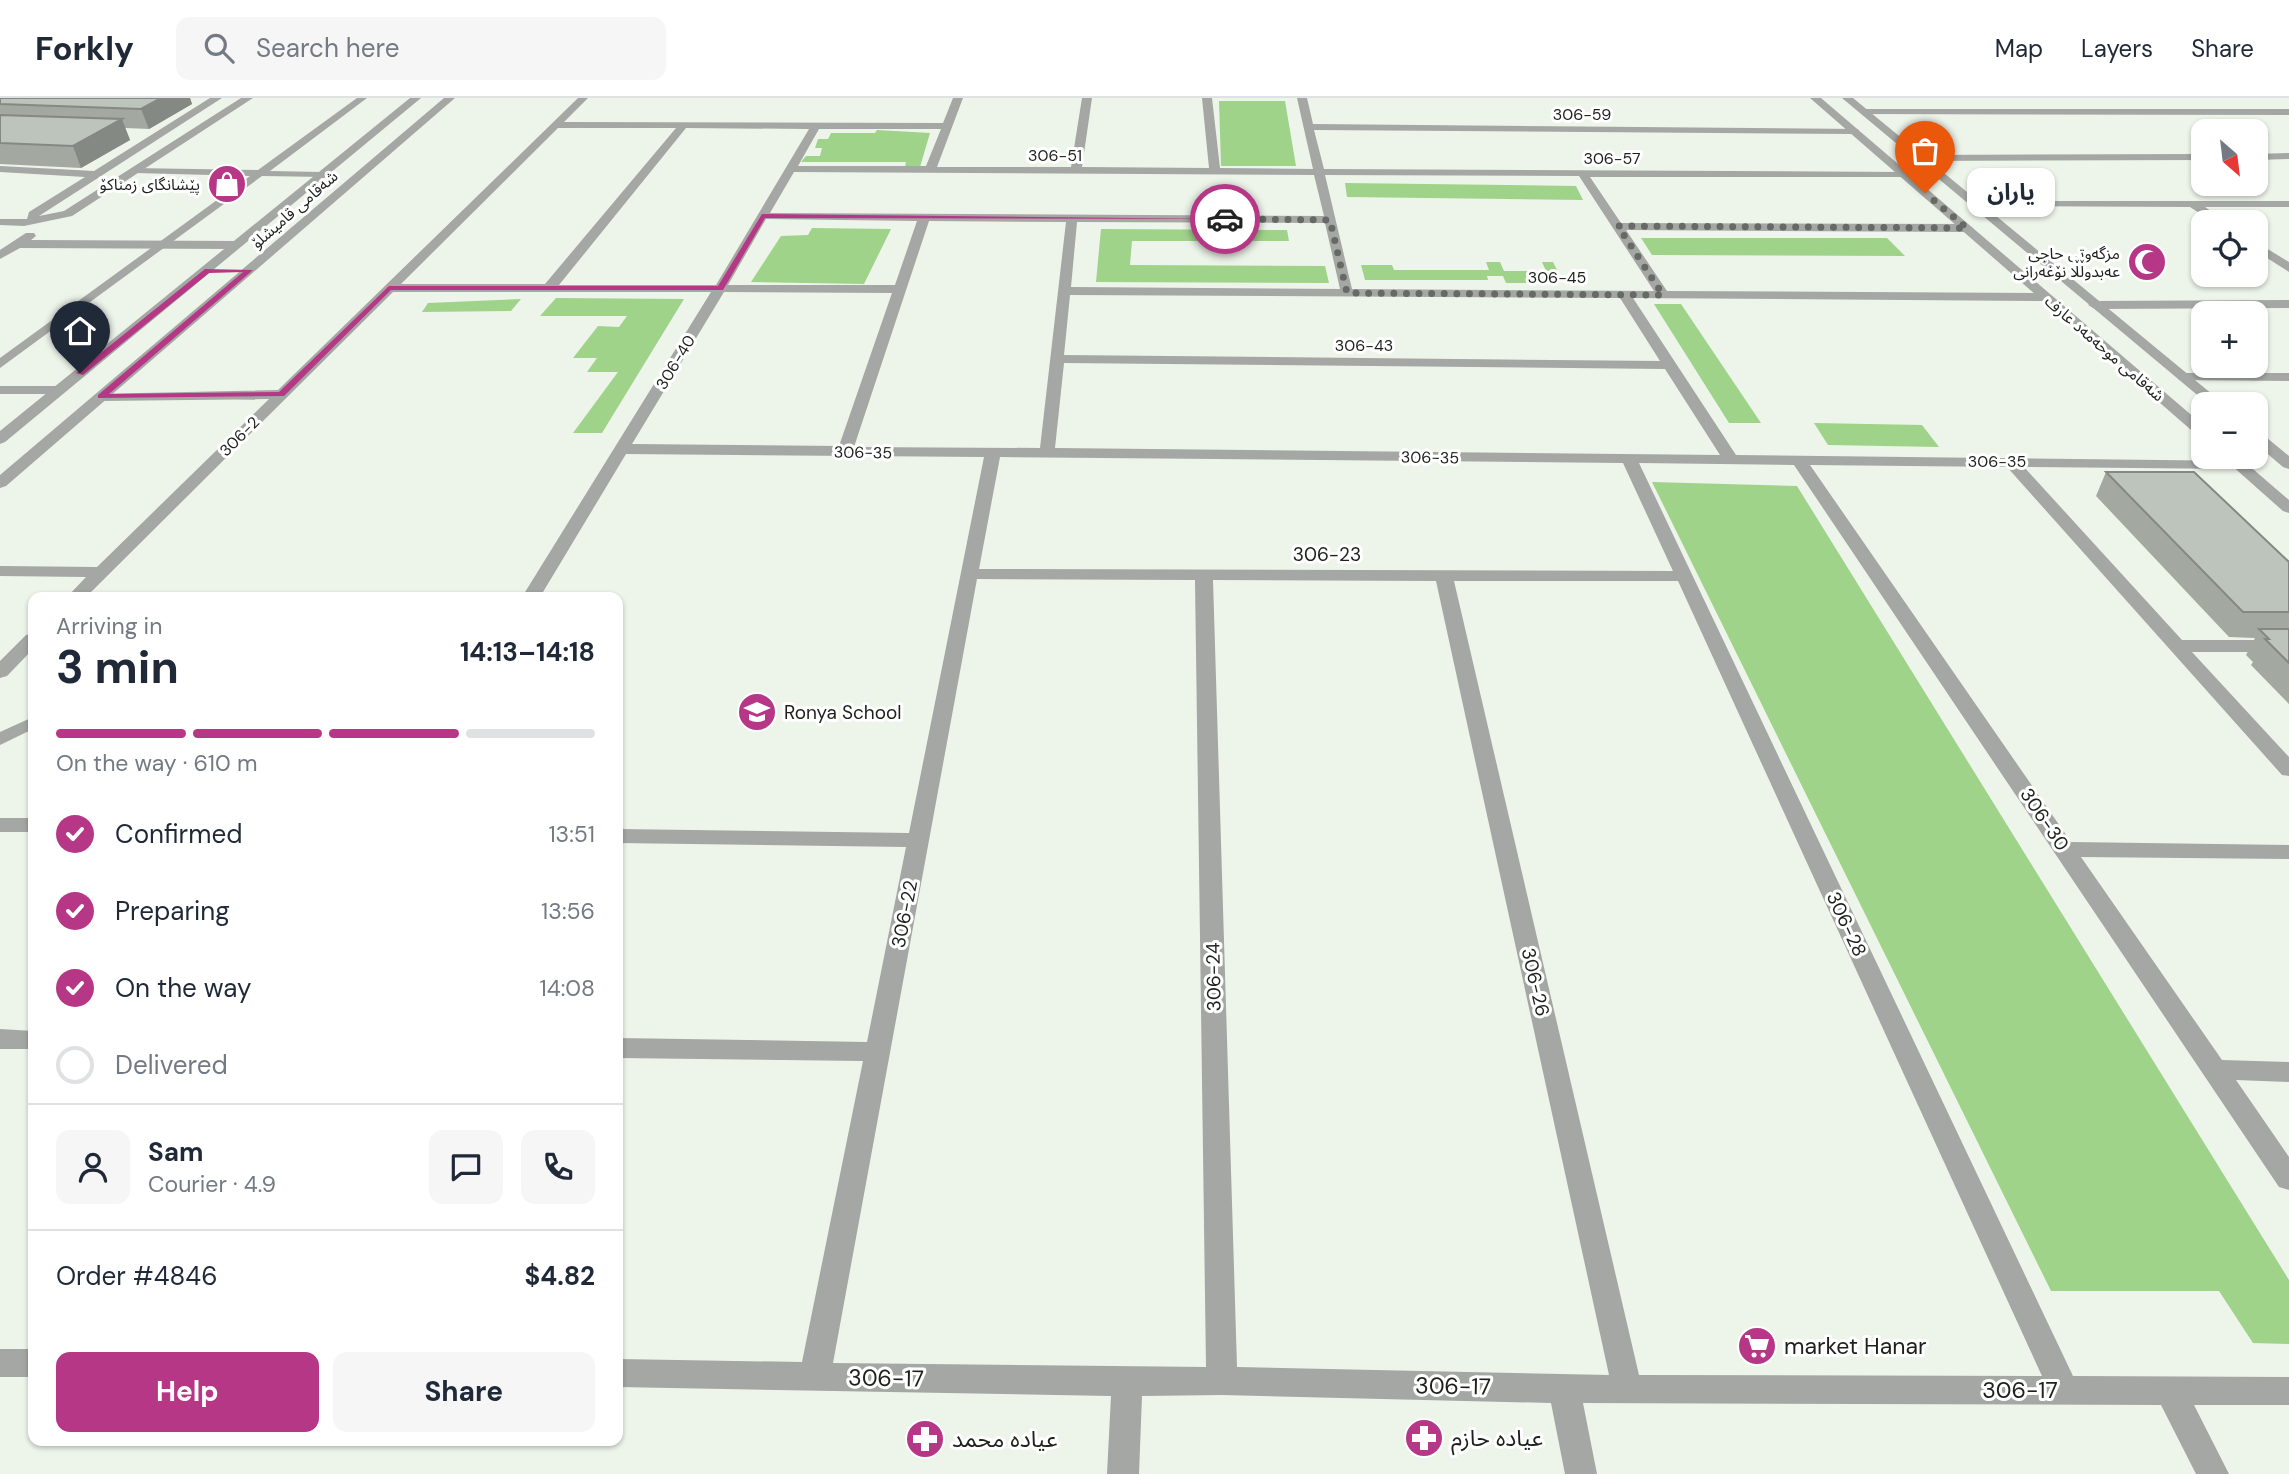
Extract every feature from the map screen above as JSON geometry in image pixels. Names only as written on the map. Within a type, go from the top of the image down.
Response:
[{"type":"street","points":[[0,222],[42,221],[68,214],[248,98]]},
{"type":"street","name":"شەقامی قامیشلۆ","points":[[0,439],[415,98]]},
{"type":"street","name":"شەقامی قامیشلۆ","points":[[0,483],[450,98]]},
{"type":"street","name":"306-2","points":[[81,592],[583,98]]},
{"type":"street","points":[[930,170],[958,98]]},
{"type":"street","points":[[1076,171],[1087,98]]},
{"type":"street","points":[[1207,98],[1215,172]]},
{"type":"street","points":[[1302,98],[1347,293]]},
{"type":"street","name":"شەقامی موحەمەد عارف","points":[[1815,98],[2191,423]]},
{"type":"street","name":"شەقامی موحەمەد عارف","points":[[1847,98],[2202,392]]},
{"type":"street","points":[[1978,98],[1998,112]]},
{"type":"street","points":[[190,99],[216,99]]},
{"type":"street","points":[[42,221],[33,219],[33,214],[216,99]]},
{"type":"street","points":[[1865,112],[2289,111]]},
{"type":"street","points":[[555,125],[948,126]]},
{"type":"street","points":[[549,288],[683,126]]},
{"type":"street","name":"306-40","points":[[534,592],[816,126]]},
{"type":"street","name":"306-59","points":[[1309,127],[1854,131]]},
{"type":"street","points":[[132,134],[159,135]]},
{"type":"street","points":[[2268,157],[2289,156]]},
{"type":"street","points":[[1918,158],[2191,157]]},
{"type":"street","points":[[0,169],[97,174]]},
{"type":"street","name":"306-51","points":[[791,169],[1319,172]]},
{"type":"street","name":"306-57","points":[[1319,172],[1904,175]]},
{"type":"street","points":[[1583,174],[1663,295]]},
{"type":"street","points":[[1973,204],[2289,204]]},
{"type":"street","points":[[2192,204],[2202,210]]},
{"type":"street","points":[[762,216],[1330,220]]},
{"type":"street","points":[[845,451],[924,217]]},
{"type":"street","points":[[1047,453],[1072,218]]},
{"type":"street","points":[[0,256],[44,227],[42,221]]},
{"type":"street","points":[[1618,226],[1971,231],[2011,235]]},
{"type":"street","points":[[18,244],[236,246]]},
{"type":"street","points":[[2268,254],[2289,268]]},
{"type":"street","points":[[207,271],[250,270]]},
{"type":"street","points":[[389,288],[901,289]]},
{"type":"street","name":"306-45","points":[[1066,291],[2047,297]]},
{"type":"street","points":[[1624,295],[1731,459]]},
{"type":"street","points":[[2095,304],[2289,304]]},
{"type":"street","name":"306-43","points":[[1058,359],[1669,365]]},
{"type":"street","points":[[2184,377],[2289,377]]},
{"type":"street","points":[[0,390],[59,390]]},
{"type":"street","points":[[101,397],[281,394]]},
{"type":"street","points":[[2268,446],[2289,464]]},
{"type":"street","name":"306-35","points":[[622,449],[2011,462],[2191,460]]},
{"type":"street","name":"306-22","points":[[815,1376],[993,453]]},
{"type":"street","name":"306-28","points":[[1629,458],[2064,1390]]},
{"type":"street","name":"306-30","points":[[1799,460],[2289,1179]]},
{"type":"street","points":[[2011,462],[2289,770]]},
{"type":"street","points":[[2244,469],[2289,508]]},
{"type":"street","points":[[0,571],[102,572]]},
{"type":"street","name":"306-23","points":[[970,574],[1684,576]]},
{"type":"street","name":"306-24","points":[[1204,574],[1222,1381]]},
{"type":"street","name":"306-26","points":[[1444,575],[1628,1388]]},
{"type":"street","points":[[0,672],[28,644]]},
{"type":"street","points":[[2177,646],[2289,646]]},
{"type":"street","points":[[0,825],[28,825]]},
{"type":"street","points":[[623,836],[918,840]]},
{"type":"street","points":[[2065,849],[2289,852]]},
{"type":"street","points":[[0,1039],[28,1040]]},
{"type":"street","points":[[623,1048],[877,1052]]},
{"type":"street","points":[[2217,1070],[2289,1072]]},
{"type":"street","points":[[0,1363],[28,1363]]},
{"type":"street","name":"306-17","points":[[623,1373],[1127,1382],[1222,1381],[1564,1389],[2289,1391]]},
{"type":"street","points":[[1123,1474],[1127,1382]]},
{"type":"street","points":[[1564,1389],[1581,1474]]},
{"type":"street","points":[[2170,1391],[2213,1474]]},
{"type":"lane","points":[[0,364],[363,98]]},
{"type":"lane","points":[[135,170],[321,175]]},
{"type":"lane","points":[[0,739],[28,725]]},
{"type":"green space","points":[[1219,101],[1285,101],[1296,166],[1221,166]]},
{"type":"green space","points":[[877,130],[930,133],[920,167],[905,167],[906,162],[801,162],[806,156],[820,156],[822,148],[815,148],[818,139],[828,139],[831,133],[875,133]]},
{"type":"green space","points":[[1345,183],[1576,186],[1583,200],[1347,197]]},
{"type":"green space","points":[[812,228],[891,229],[864,284],[751,282],[781,236],[808,235]]},
{"type":"green space","points":[[1101,229],[1287,230],[1289,241],[1132,241],[1130,265],[1325,266],[1329,283],[1096,282]]},
{"type":"green space","points":[[1641,238],[1887,238],[1905,256],[1652,255]]},
{"type":"green space","points":[[1486,262],[1500,262],[1504,271],[1546,271],[1542,262],[1553,262],[1559,274],[1543,274],[1545,278],[1534,278],[1536,283],[1506,283],[1503,276],[1487,276],[1488,280],[1365,280],[1361,265],[1392,265],[1394,270],[1489,270]]},
{"type":"green space","points":[[556,298],[684,299],[602,433],[573,433],[618,372],[587,372],[597,358],[573,358],[598,326],[619,327],[627,316],[540,316]]},
{"type":"green space","points":[[521,299],[511,311],[422,312],[428,303]]},
{"type":"green space","points":[[1654,304],[1681,304],[1761,423],[1729,423]]},
{"type":"green space","points":[[1814,423],[1922,425],[1939,447],[1828,445]]},
{"type":"green space","points":[[1652,482],[1797,486],[2289,1280],[2289,1344],[2253,1343],[2219,1291],[2051,1291]]},
{"type":"building","points":[[0,98],[161,98],[141,109],[0,104]]},
{"type":"building","points":[[0,115],[122,119],[73,146],[0,143]]},
{"type":"building","points":[[2106,472],[2194,472],[2289,562],[2289,612],[2243,612]]},
{"type":"building","points":[[2259,629],[2289,629],[2289,663],[2265,639],[2269,639]]},
{"type":"way so far","points":[[1225,219],[1330,220],[1347,293],[1663,295],[1618,226],[1967,228],[1925,193]]},
{"type":"place","name":"پێشانگای زمناكۆ","points":[[227,184]]},
{"type":"place","name":"یاران","points":[[1925,193]]},
{"type":"place","name":"مزگەوتی حاجی عەبدوڵڵا نۆغەرانی","points":[[2147,262]]},
{"type":"place","name":"Ronya School","points":[[757,712]]},
{"type":"place","name":"market Hanar","points":[[1757,1346]]},
{"type":"place","name":"عياده حازم","points":[[1424,1438]]},
{"type":"place","name":"عياده محمد","points":[[925,1439]]},
{"type":"route","points":[[80,373],[207,271],[250,270],[101,397],[281,394],[389,288],[720,288],[762,216],[1225,219]]}]
